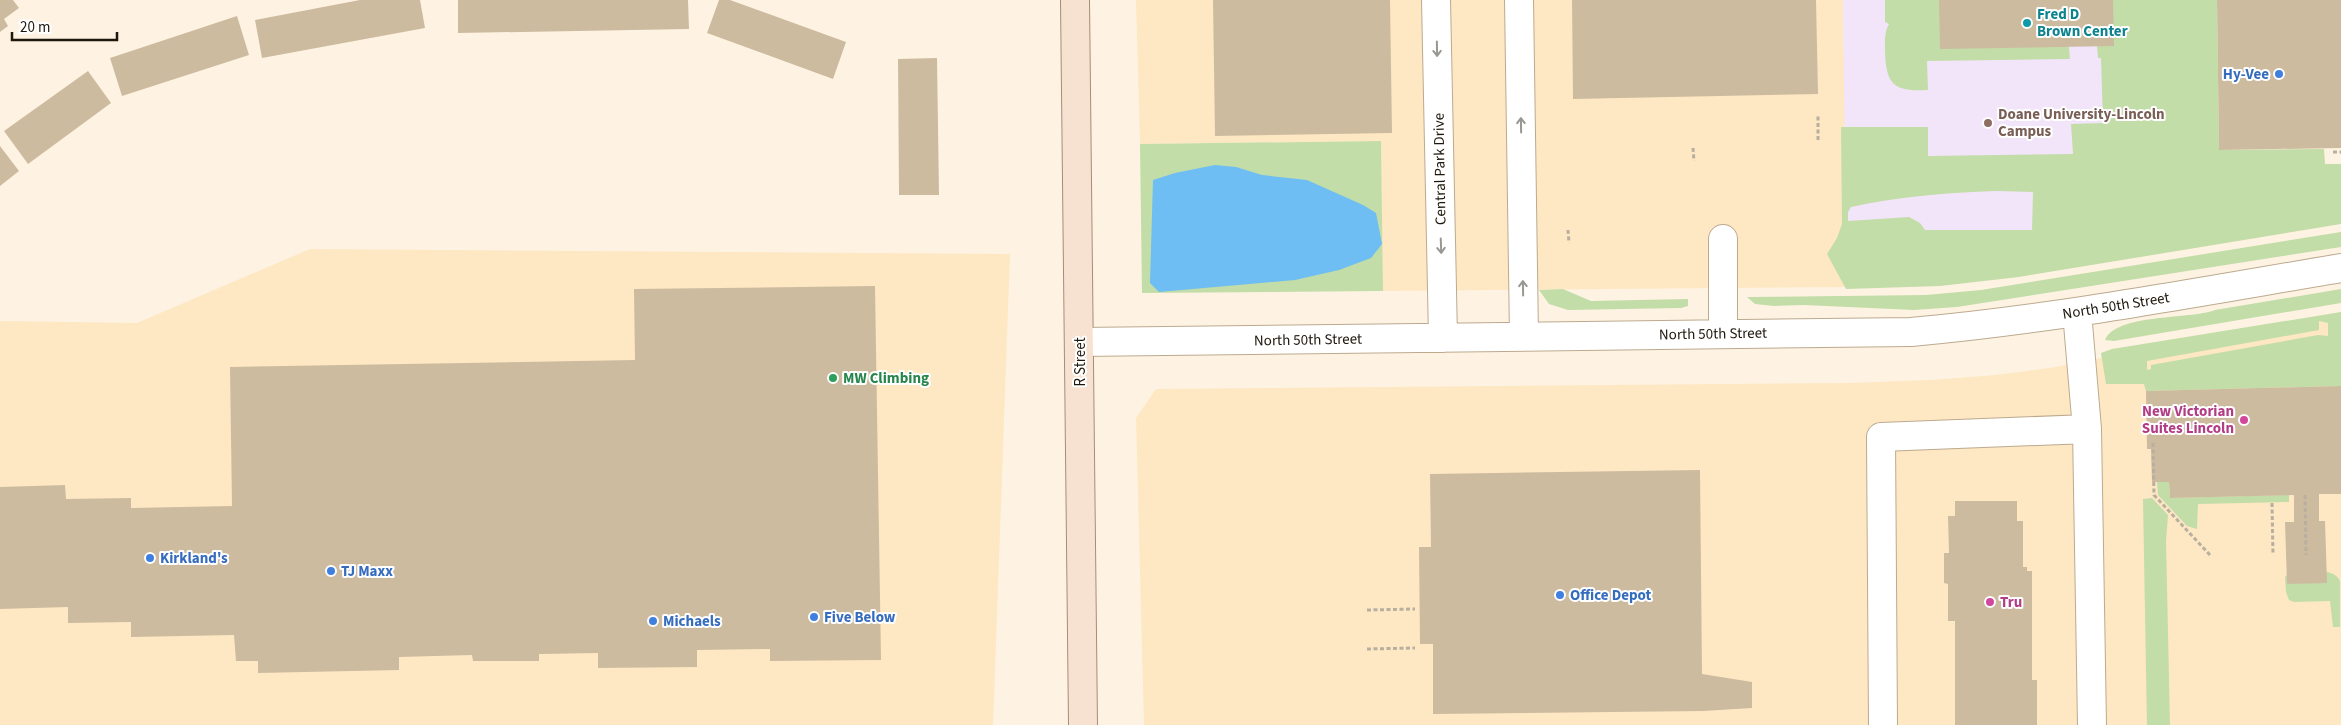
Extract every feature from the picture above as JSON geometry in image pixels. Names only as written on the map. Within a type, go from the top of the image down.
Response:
[{"type":"main road","name":"R Street","points":[[1075,0],[1083,725]]},
{"type":"street","name":"Central Park Drive","points":[[1436,0],[1443,338]]},
{"type":"street","points":[[1519,0],[1524,336]]},
{"type":"street","points":[[1723,239],[1723,334]]},
{"type":"street","name":"North 50th Street","points":[[1080,342],[1911,332],[1988,325],[2077,312],[2341,268]]},
{"type":"street","points":[[2077,312],[2087,429],[2092,725]]},
{"type":"street","points":[[1883,725],[1880,437],[2087,429]]},
{"type":"path","points":[[1818,114],[1818,140]]},
{"type":"path","points":[[1693,148],[1694,161]]},
{"type":"path","points":[[2333,152],[2341,152]]},
{"type":"path","points":[[1568,230],[1569,242]]},
{"type":"path","points":[[2153,443],[2154,495],[2211,556]]},
{"type":"path","points":[[2305,495],[2306,555]]},
{"type":"path","points":[[2272,503],[2273,555]]},
{"type":"path","points":[[1367,610],[1415,609]]},
{"type":"path","points":[[1368,649],[1415,648]]},
{"type":"shaded area","points":[[1136,0],[1843,0],[1848,287],[1383,291],[1381,141],[1140,144]]},
{"type":"shaded area","name":"Doane University-Lincoln Campus","points":[[1843,0],[2129,0],[2132,246],[1846,259]]},
{"type":"shaded area","points":[[310,249],[1010,254],[993,725],[0,725],[0,321],[137,323]]},
{"type":"shaded area","points":[[2341,318],[2341,725],[1144,725],[1136,418],[1156,389],[1850,383],[1931,380],[1996,375],[2056,367],[2130,352]]},
{"type":"green space","points":[[1885,0],[1939,0],[2069,47],[2070,59],[1927,61],[1928,90],[1899,87],[1894,84],[1887,71],[1885,37],[1889,24],[1885,22]]},
{"type":"green space","points":[[2113,0],[2217,0],[2219,150],[2324,149],[2325,164],[2341,164],[2341,224],[2019,277],[1940,286],[1846,289],[1827,254],[1837,238],[1842,224],[1841,127],[1928,127],[1928,156],[2073,154],[2071,124],[2103,123],[2101,58],[2098,58],[2097,46]],"holes":[[[2033,192],[2032,230],[1925,230],[1920,223],[1909,217],[1848,221],[1848,212],[1851,207],[1887,200],[1959,193]]]},
{"type":"green space","points":[[1381,141],[1383,291],[1142,293],[1140,144]]},
{"type":"green space","points":[[2341,232],[2341,247],[1957,307],[1914,310],[1804,305],[1774,306],[1755,304],[1747,297],[1926,295],[1981,290]]},
{"type":"green space","points":[[1563,289],[1591,301],[1688,299],[1688,306],[1681,308],[1568,310],[1549,304],[1539,290]]},
{"type":"green space","points":[[2341,289],[2341,303],[2114,341],[2105,340],[2112,331],[2123,325],[2138,321],[2203,313]]},
{"type":"green space","points":[[2341,312],[2341,386],[2146,391],[2144,384],[2106,384],[2101,353],[2112,349]],"holes":[[[2319,321],[2328,323],[2328,336],[2318,335],[2151,365],[2151,369],[2147,370],[2147,361],[2319,330]]]},
{"type":"green space","points":[[2157,482],[2169,482],[2170,498],[2289,495],[2289,502],[2198,504],[2197,529],[2187,526],[2158,495]]},
{"type":"green space","points":[[2152,498],[2168,515],[2166,541],[2170,725],[2147,725],[2143,499]]},
{"type":"green space","points":[[2318,571],[2331,573],[2336,576],[2340,581],[2340,627],[2333,627],[2330,601],[2294,602],[2289,600],[2286,592],[2285,577],[2290,572]]},
{"type":"water","points":[[1215,165],[1236,167],[1262,175],[1307,180],[1363,205],[1376,213],[1382,244],[1371,258],[1339,270],[1295,280],[1159,292],[1150,283],[1153,180],[1175,173]]},
{"type":"building","points":[[0,0],[13,0],[19,8],[4,19],[8,26],[0,32]]},
{"type":"building","points":[[360,0],[420,0],[425,28],[262,58],[255,20]]},
{"type":"building","points":[[458,0],[688,0],[689,29],[458,33]]},
{"type":"building","points":[[719,0],[730,0],[846,42],[833,79],[707,33]]},
{"type":"building","points":[[1213,0],[1390,0],[1392,133],[1215,136]]},
{"type":"building","points":[[1572,0],[1816,0],[1818,94],[1573,99]]},
{"type":"building","name":"Fred D Brown Center","points":[[1939,0],[2113,0],[2114,46],[1940,49]]},
{"type":"building","name":"Hy-Vee","points":[[2217,0],[2341,0],[2341,148],[2219,150]]},
{"type":"building","points":[[237,16],[249,55],[122,96],[110,58]]},
{"type":"building","points":[[937,58],[939,195],[899,195],[898,59]]},
{"type":"building","points":[[88,71],[111,103],[28,164],[4,131]]},
{"type":"building","points":[[0,146],[19,171],[0,186]]},
{"type":"building","points":[[875,286],[881,660],[770,661],[770,649],[697,650],[697,667],[598,668],[598,653],[539,654],[539,661],[473,661],[472,655],[399,657],[399,670],[258,673],[258,661],[236,661],[234,635],[131,637],[131,622],[68,623],[68,607],[0,609],[0,487],[65,485],[66,499],[131,498],[131,508],[232,506],[230,367],[635,360],[634,289]]},
{"type":"building","name":"New Victorian Suites Lincoln","points":[[2341,386],[2341,494],[2319,494],[2319,521],[2325,521],[2327,583],[2287,584],[2285,522],[2294,522],[2294,495],[2170,498],[2169,482],[2152,482],[2151,449],[2147,449],[2146,391]]},
{"type":"building","name":"Office Depot","points":[[1700,470],[1702,674],[1752,682],[1752,708],[1703,711],[1433,714],[1433,644],[1420,644],[1419,547],[1431,547],[1430,474]]},
{"type":"building","name":"Tru","points":[[1955,501],[2017,501],[2017,521],[2023,521],[2023,567],[2027,567],[2027,571],[2032,571],[2032,680],[2037,680],[2037,725],[1955,725],[1955,621],[1948,621],[1948,584],[1944,583],[1944,553],[1949,553],[1948,516],[1955,516]]},
{"type":"place","name":"Fred D Brown Center","points":[[2027,23]]},
{"type":"place","name":"Hy-Vee","points":[[2279,74]]},
{"type":"place","name":"Doane University-Lincoln Campus","points":[[1988,123]]},
{"type":"place","name":"MW Climbing","points":[[833,378]]},
{"type":"place","name":"New Victorian Suites Lincoln","points":[[2244,420]]},
{"type":"place","name":"Kirkland's","points":[[150,558]]},
{"type":"place","name":"TJ Maxx","points":[[331,571]]},
{"type":"place","name":"Office Depot","points":[[1560,595]]},
{"type":"place","name":"Tru","points":[[1990,602]]},
{"type":"place","name":"Five Below","points":[[814,617]]},
{"type":"place","name":"Michaels","points":[[653,621]]}]
